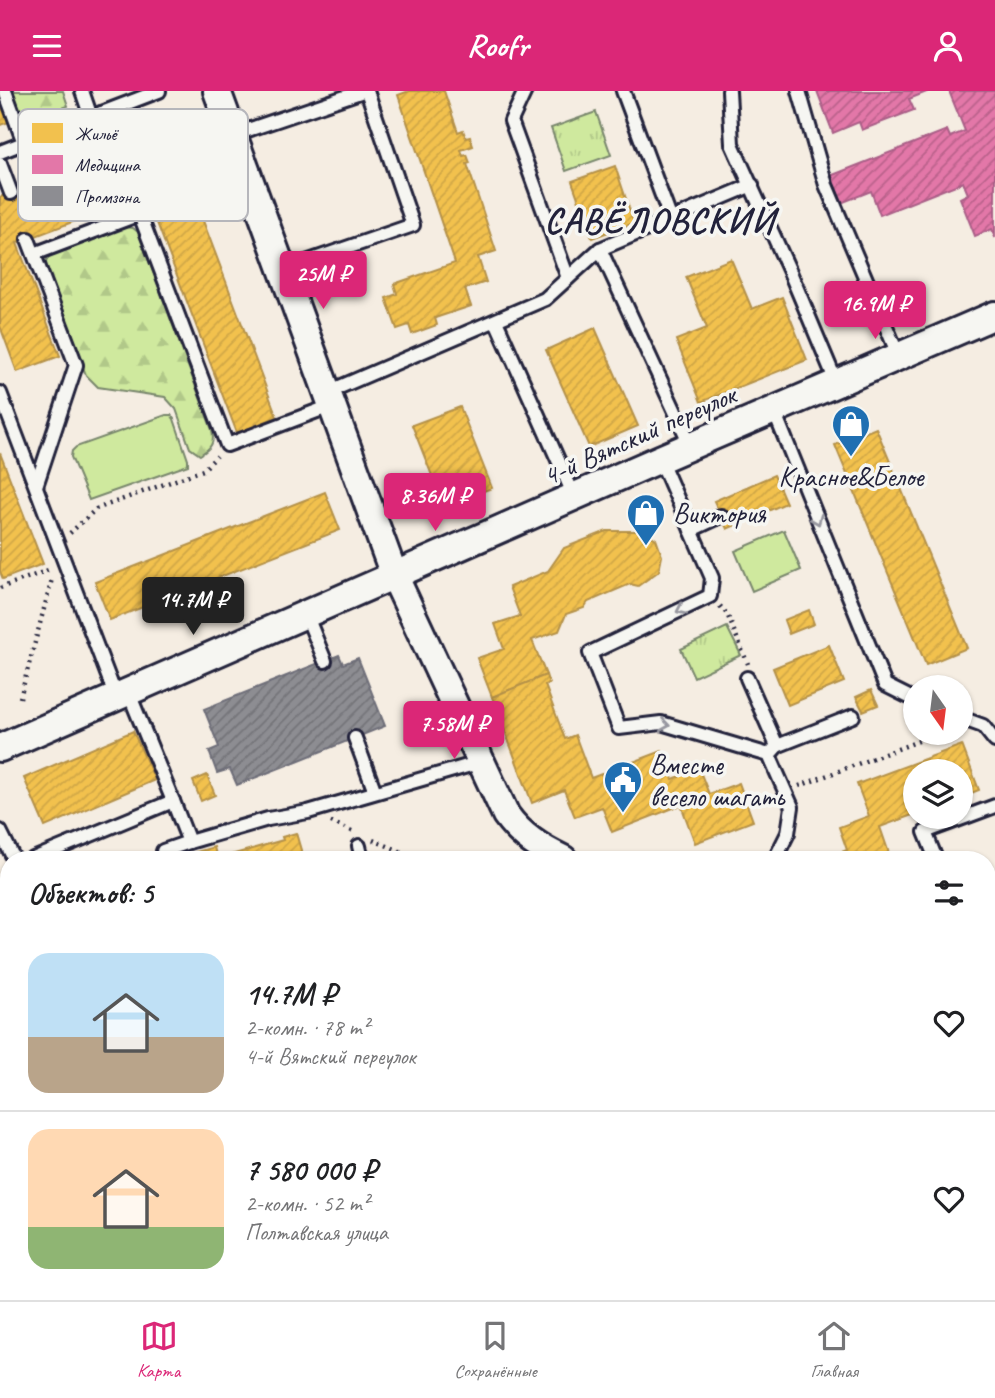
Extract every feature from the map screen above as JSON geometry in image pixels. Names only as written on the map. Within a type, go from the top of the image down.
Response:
[{"type":"street","points":[[217,91],[224,109]]},
{"type":"street","points":[[248,176],[394,575],[506,815],[516,829],[529,840],[549,851]]},
{"type":"street","name":"4-й Вятский переулок","points":[[0,748],[660,459],[995,316]]},
{"type":"lane","points":[[5,91],[18,127]]},
{"type":"lane","points":[[82,91],[92,109]]},
{"type":"lane","points":[[112,109],[159,91]]},
{"type":"lane","points":[[248,130],[365,91],[413,225],[283,270]]},
{"type":"lane","points":[[525,91],[511,121],[568,278]]},
{"type":"lane","points":[[623,91],[671,219]]},
{"type":"lane","points":[[729,91],[732,144],[837,384]]},
{"type":"lane","points":[[799,91],[826,185],[899,357]]},
{"type":"lane","points":[[0,152],[18,145]]},
{"type":"lane","points":[[0,164],[11,193]]},
{"type":"lane","points":[[141,221],[227,445],[545,299],[600,249],[752,185]]},
{"type":"lane","points":[[34,254],[123,221]]},
{"type":"lane","points":[[28,239],[76,365],[36,486]]},
{"type":"lane","points":[[600,249],[691,446]]},
{"type":"lane","points":[[496,321],[575,498]]},
{"type":"lane","points":[[0,393],[58,545],[122,694],[173,801],[188,842]]},
{"type":"lane","points":[[774,411],[885,685],[903,694]]},
{"type":"lane","points":[[660,459],[712,578],[710,596],[590,653],[619,728],[661,723],[773,750],[853,716]]},
{"type":"lane","points":[[693,535],[721,516]]},
{"type":"lane","points":[[306,614],[325,661]]},
{"type":"lane","points":[[747,678],[792,807],[788,833],[779,851]]},
{"type":"lane","points":[[973,722],[983,726],[995,741]]},
{"type":"lane","points":[[355,738],[375,792]]},
{"type":"lane","points":[[163,851],[481,762]]},
{"type":"lane","points":[[52,851],[173,801]]},
{"type":"lane","points":[[933,851],[925,832],[995,806]]},
{"type":"lane","points":[[0,831],[10,851]]},
{"type":"path","points":[[58,545],[96,509],[203,470],[227,445]]},
{"type":"path","points":[[0,588],[55,568],[20,698]]},
{"type":"path","points":[[710,596],[727,614],[749,666],[747,678]]},
{"type":"path","points":[[785,791],[908,745]]},
{"type":"green space","points":[[13,91],[63,91],[68,106],[60,109],[19,109]]},
{"type":"green space","points":[[596,112],[611,155],[566,171],[551,128]]},
{"type":"green space","points":[[125,227],[138,232],[212,430],[211,445],[200,455],[190,448],[176,409],[165,397],[98,387],[86,375],[47,271],[46,262],[49,255]]},
{"type":"green space","points":[[171,415],[174,419],[188,465],[89,500],[71,457],[72,451],[76,447]]},
{"type":"green space","points":[[784,530],[801,570],[752,591],[735,551]]},
{"type":"green space","points":[[727,627],[741,655],[694,677],[681,649]]},
{"type":"building: Жильё","points":[[409,91],[444,91],[458,132],[463,130],[466,138],[470,137],[473,146],[461,150],[470,163],[467,164],[496,251],[478,257],[486,282],[465,289],[471,306],[435,318],[437,325],[412,334],[409,325],[397,329],[386,298],[397,294],[394,284],[455,263],[398,95]]},
{"type":"building: Жильё","points":[[0,97],[9,122],[0,125]]},
{"type":"building: Жильё","points":[[615,166],[634,223],[592,238],[572,181]]},
{"type":"building: Жильё","points":[[18,190],[18,221],[75,221],[17,243],[60,356],[17,372],[0,326],[0,197]]},
{"type":"building: Жильё","points":[[156,221],[203,221],[277,417],[237,433]]},
{"type":"building: Жильё","points":[[731,259],[752,309],[782,297],[807,360],[701,402],[676,340],[707,328],[686,277]]},
{"type":"building: Жильё","points":[[595,328],[638,426],[589,447],[546,350]]},
{"type":"building: Жильё","points":[[460,407],[492,488],[444,506],[412,425]]},
{"type":"building: Жильё","points":[[876,428],[967,648],[926,665],[835,445]]},
{"type":"building: Жильё","points":[[0,453],[43,564],[3,579],[0,572]]},
{"type":"building: Жильё","points":[[774,475],[786,503],[727,529],[714,501]]},
{"type":"building: Жильё","points":[[325,492],[340,530],[110,620],[95,582]]},
{"type":"building: Жильё","points":[[607,531],[643,531],[656,539],[662,556],[659,571],[638,586],[630,584],[588,602],[584,608],[566,614],[559,631],[532,640],[546,675],[492,697],[477,658],[504,649],[495,624],[520,616],[509,587],[548,571],[564,548]]},
{"type":"building: Жильё","points":[[809,610],[814,624],[789,634],[784,620]]},
{"type":"building: Жильё","points":[[829,645],[844,682],[788,705],[773,668]]},
{"type":"building: Жильё","points":[[546,675],[549,684],[545,685],[565,739],[575,735],[591,778],[662,751],[673,779],[699,769],[709,794],[739,783],[753,821],[695,843],[681,805],[612,832],[602,807],[575,817],[564,790],[532,803],[492,697]]},
{"type":"building: Жильё","points":[[871,690],[878,705],[863,711],[856,697]]},
{"type":"building: Жильё","points":[[133,731],[155,780],[45,827],[24,778]]},
{"type":"building: Жильё","points":[[962,745],[967,759],[924,759]]},
{"type":"building: Жильё","points":[[903,767],[903,818],[880,827],[888,851],[844,851],[847,850],[839,827],[869,816],[857,784]]},
{"type":"building: Жильё","points":[[973,774],[979,790],[973,792]]},
{"type":"building: Жильё","points":[[207,775],[215,795],[201,801],[193,781]]},
{"type":"building: Жильё","points":[[296,833],[301,851],[245,851],[283,840],[282,837]]},
{"type":"building: Медицина","points":[[817,91],[929,91],[909,99],[914,110],[862,130],[859,122],[833,133]]},
{"type":"building: Медицина","points":[[949,91],[995,91],[995,238],[992,229],[975,236],[960,198],[968,194],[963,182],[880,215],[871,191],[841,203],[830,176],[947,130],[950,137],[965,131]]},
{"type":"building: Промзона","points":[[339,655],[343,664],[358,658],[385,726],[237,785],[230,769],[217,773],[209,751],[219,747],[204,709]]},
{"type":"place","name":"Красное&Белое","points":[[851,458]]},
{"type":"place","name":"Виктория","points":[[646,547]]},
{"type":"place","name":"Вместе весело шагать","points":[[623,814]]},
{"type":"district","name":"САВЁЛОВСКИЙ","points":[[660,220]]}]
